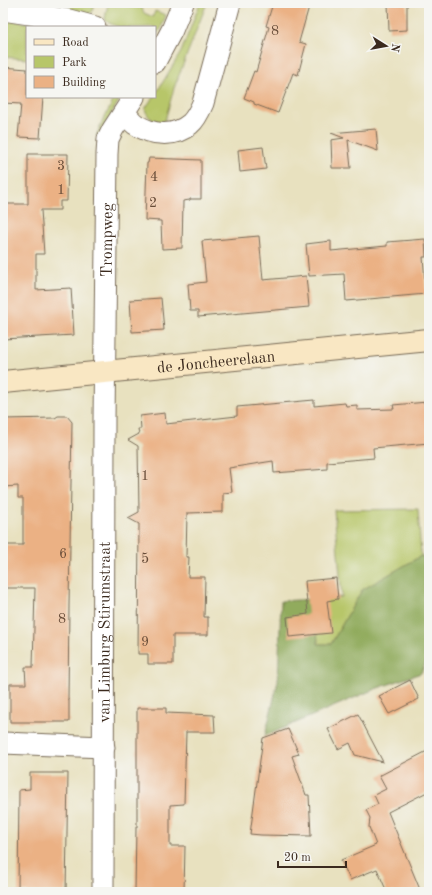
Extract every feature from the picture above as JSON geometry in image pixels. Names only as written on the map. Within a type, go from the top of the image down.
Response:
[{"type":"main road","name":"de Joncheerelaan","points":[[3,382],[429,340]]},
{"type":"street","points":[[156,58],[172,30],[183,3]]},
{"type":"street","name":"Trompweg","points":[[129,105],[135,124],[151,132],[168,134],[182,130],[191,124],[203,103],[230,3]]},
{"type":"street","points":[[3,10],[69,20],[92,26]]},
{"type":"street","name":"Trompweg","points":[[104,372],[108,139],[113,128],[129,105]]},
{"type":"street","name":"van Limburg Stirumstraat","points":[[103,892],[104,372]]},
{"type":"street","points":[[3,743],[104,747]]},
{"type":"green space","points":[[24,3],[95,3],[93,11],[88,15]]},
{"type":"green space","points":[[108,3],[134,3],[141,6],[144,13],[153,17],[155,11],[166,15],[161,29],[156,34],[156,26],[118,26],[109,23],[105,19]]},
{"type":"green space","points":[[200,3],[207,3],[174,88],[164,124],[154,121],[145,109],[152,98],[156,98],[156,93],[181,52]]},
{"type":"green space","points":[[3,19],[49,26],[26,26],[26,59],[3,57]]},
{"type":"green space","points":[[114,98],[120,98],[99,135],[96,136]]},
{"type":"green space","points":[[418,509],[421,556],[362,590],[331,644],[318,644],[315,599],[342,597],[334,510]]},
{"type":"green space","points":[[421,556],[429,556],[429,655],[421,673],[375,689],[265,736],[278,681],[281,601],[315,599],[318,644],[331,644],[362,590]]},
{"type":"building","points":[[273,3],[310,3],[299,42],[306,44],[298,75],[293,73],[278,113],[254,104],[254,102],[244,98],[254,71],[256,72],[269,27],[266,26]]},
{"type":"building","points":[[388,3],[407,3],[407,30],[389,31]]},
{"type":"building","points":[[3,67],[26,69],[26,98],[43,98],[40,138],[18,137],[21,104],[3,103]]},
{"type":"building","points":[[376,129],[378,151],[348,140],[351,168],[332,168],[331,140],[344,138],[331,133]]},
{"type":"building","points":[[263,147],[266,169],[240,172],[238,150]]},
{"type":"building","points":[[28,154],[68,154],[67,201],[60,201],[60,210],[41,210],[44,254],[36,254],[36,290],[71,288],[74,335],[3,339],[3,246],[5,246],[5,204],[28,204]]},
{"type":"building","points":[[149,158],[201,160],[201,199],[190,199],[183,201],[182,248],[162,249],[161,221],[145,220],[147,163]]},
{"type":"building","points":[[259,236],[263,280],[306,276],[309,307],[198,317],[198,311],[190,311],[188,284],[206,282],[202,241]]},
{"type":"building","points":[[425,239],[426,257],[423,257],[426,294],[346,301],[344,274],[309,276],[306,244],[331,241],[331,251],[387,246],[387,242]]},
{"type":"building","points":[[161,298],[164,330],[132,332],[130,300]]},
{"type":"building","points":[[314,400],[314,406],[345,403],[346,406],[357,405],[357,410],[394,409],[393,405],[427,402],[429,443],[373,448],[374,458],[327,462],[327,469],[274,473],[273,461],[229,468],[232,492],[223,493],[223,512],[187,513],[186,557],[189,557],[188,577],[205,577],[204,617],[208,617],[208,635],[173,635],[173,664],[148,664],[148,654],[138,654],[139,524],[128,518],[139,512],[138,446],[128,440],[139,434],[138,429],[141,429],[140,416],[165,413],[166,424],[237,416],[237,407]]},
{"type":"building","points":[[58,416],[67,416],[72,422],[68,700],[69,722],[10,722],[10,684],[26,684],[25,667],[33,667],[35,588],[3,588],[3,545],[23,545],[23,498],[18,498],[18,486],[3,487],[3,419],[55,418]]},
{"type":"building","points":[[336,578],[338,599],[327,601],[331,633],[289,637],[287,617],[308,614],[305,581]]},
{"type":"building","points":[[410,680],[419,699],[389,714],[379,696]]},
{"type":"building","points":[[137,708],[166,708],[166,713],[214,715],[215,732],[186,732],[184,804],[170,805],[170,846],[185,846],[184,892],[135,892],[137,827]]},
{"type":"building","points":[[358,714],[383,762],[355,755],[350,743],[338,749],[328,729]]},
{"type":"building","points":[[288,729],[299,754],[292,756],[306,795],[309,795],[311,836],[250,834],[263,738]]},
{"type":"building","points":[[429,750],[429,791],[388,812],[421,892],[387,892],[377,869],[350,880],[341,860],[376,845],[369,827],[370,818],[366,810],[378,804],[374,795],[386,789],[379,776]]},
{"type":"building","points":[[30,773],[68,773],[66,892],[18,892],[19,790],[30,789]]}]
